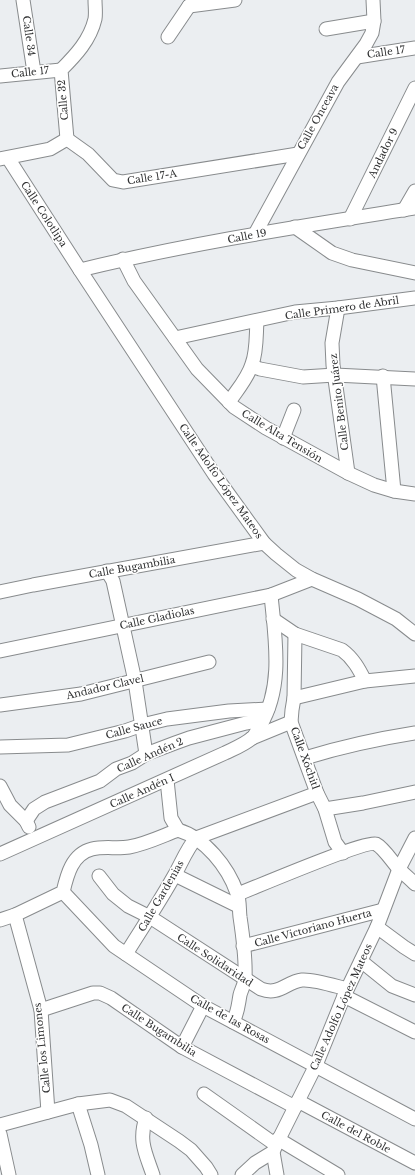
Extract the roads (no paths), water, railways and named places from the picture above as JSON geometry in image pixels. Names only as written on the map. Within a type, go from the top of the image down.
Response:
[{"type":"street","name":"Calle 34","points":[[24,0],[34,72]]},
{"type":"street","name":"Calle 32","points":[[67,139],[61,70],[79,52],[89,36],[95,18],[95,0]]},
{"type":"street","points":[[168,37],[189,3],[235,0]]},
{"type":"street","name":"Calle Onceava","points":[[255,234],[338,82],[357,57],[372,33],[374,21],[373,0]]},
{"type":"street","points":[[326,29],[374,21]]},
{"type":"street","name":"Calle 17","points":[[357,57],[415,48]]},
{"type":"street","name":"Calle 17","points":[[0,76],[61,70]]},
{"type":"street","name":"Andador 9","points":[[350,219],[415,88]]},
{"type":"street","points":[[4,158],[50,149],[67,139]]},
{"type":"street","name":"Calle 17-A","points":[[67,139],[88,154],[113,180],[123,182],[298,154]]},
{"type":"street","name":"Calle Colotlipa","points":[[4,158],[80,270]]},
{"type":"street","points":[[409,209],[415,190]]},
{"type":"street","name":"Calle 19","points":[[80,270],[123,259],[255,234],[409,209]]},
{"type":"street","points":[[295,227],[332,253],[352,260],[415,273]]},
{"type":"street","name":"Calle Alta Tensión","points":[[123,259],[134,281],[197,369],[234,407],[282,438],[348,473],[394,491],[415,494]]},
{"type":"street","name":"Calle Adolfo López Mateos","points":[[80,270],[214,474],[264,543],[291,566],[312,579],[358,599],[396,619],[415,634]]},
{"type":"street","name":"Calle Primero de Abril","points":[[175,338],[295,312],[415,298]]},
{"type":"street","name":"Calle Benito Juárez","points":[[338,308],[332,343],[333,365],[348,473]]},
{"type":"street","points":[[229,402],[244,382],[252,366],[254,359],[257,321]]},
{"type":"street","points":[[252,366],[260,369],[303,377],[335,375],[383,376],[415,379]]},
{"type":"street","points":[[383,376],[394,491]]},
{"type":"street","points":[[282,438],[294,410]]},
{"type":"street","name":"Calle Bugambilia","points":[[0,592],[264,543]]},
{"type":"street","points":[[107,572],[113,581],[123,625],[135,681],[146,754]]},
{"type":"street","name":"Calle Gladiolas","points":[[0,651],[271,594],[312,579]]},
{"type":"street","points":[[271,594],[274,619],[295,634],[342,650],[356,663],[365,681]]},
{"type":"street","name":"Calle Andén I","points":[[0,854],[34,837],[167,780],[225,753],[252,738],[266,714],[272,696],[277,652],[274,619]]},
{"type":"street","name":"Calle Xóchitl","points":[[295,634],[294,698],[291,722],[317,793],[325,809],[336,842],[343,853]]},
{"type":"street","name":"Andador Clavel","points":[[0,705],[81,694],[209,662]]},
{"type":"street","points":[[294,698],[365,681],[415,676]]},
{"type":"street","name":"Calle Sauce","points":[[0,747],[68,745],[168,719],[198,715],[266,714]]},
{"type":"street","name":"Calle Andén 2","points":[[26,821],[34,809],[45,802],[100,781],[116,769],[132,764],[146,754],[175,742],[246,723],[266,714]]},
{"type":"street","points":[[252,738],[291,722]]},
{"type":"street","points":[[305,758],[342,747],[415,733]]},
{"type":"street","points":[[167,780],[171,818],[178,830],[196,838],[219,860],[230,878],[238,900],[243,934],[245,979],[238,1009],[233,1022]]},
{"type":"street","points":[[0,786],[10,805],[26,821],[34,837]]},
{"type":"street","points":[[325,809],[415,792]]},
{"type":"street","points":[[196,838],[317,793]]},
{"type":"street","points":[[0,920],[63,892],[66,878],[73,863],[82,854],[92,849],[128,847],[178,830]]},
{"type":"street","name":"Calle Gardenias","points":[[126,954],[175,875],[189,846],[196,838]]},
{"type":"street","name":"Calle Adolfo López Mateos","points":[[276,1146],[316,1065],[346,992],[377,927],[399,869],[414,842]]},
{"type":"street","points":[[175,875],[238,900],[343,853],[371,844],[376,844],[415,884]]},
{"type":"street","name":"Calle Solidaridad","points":[[99,876],[113,894],[128,906],[150,917],[266,991],[281,989],[302,980],[319,982],[346,992],[415,1032]]},
{"type":"street","name":"Calle de las Rosas","points":[[63,892],[114,946],[203,1006],[415,1119]]},
{"type":"street","name":"Calle Victoriano Huerta","points":[[243,946],[383,910]]},
{"type":"street","name":"Calle los Limones","points":[[14,915],[41,1010],[48,1112]]},
{"type":"street","points":[[377,927],[415,954]]},
{"type":"street","points":[[361,961],[392,986],[415,995]]},
{"type":"street","name":"Calle Bugambilia","points":[[41,1010],[93,993],[100,993],[111,998],[182,1047],[296,1104]]},
{"type":"street","points":[[182,1047],[203,1006]]},
{"type":"street","points":[[204,1094],[276,1146],[338,1175]]},
{"type":"street","points":[[0,1125],[78,1104],[110,1100],[126,1106],[179,1141],[191,1150],[211,1175]]},
{"type":"street","points":[[78,1104],[91,1145],[98,1175]]},
{"type":"street","name":"Calle del Roble","points":[[296,1104],[415,1163]]},
{"type":"street","points":[[146,1118],[142,1129],[142,1139],[153,1175]]},
{"type":"street","points":[[0,1134],[9,1175]]},
{"type":"street","points":[[242,1175],[276,1146]]},
{"type":"street","points":[[276,1146],[277,1175]]}]
